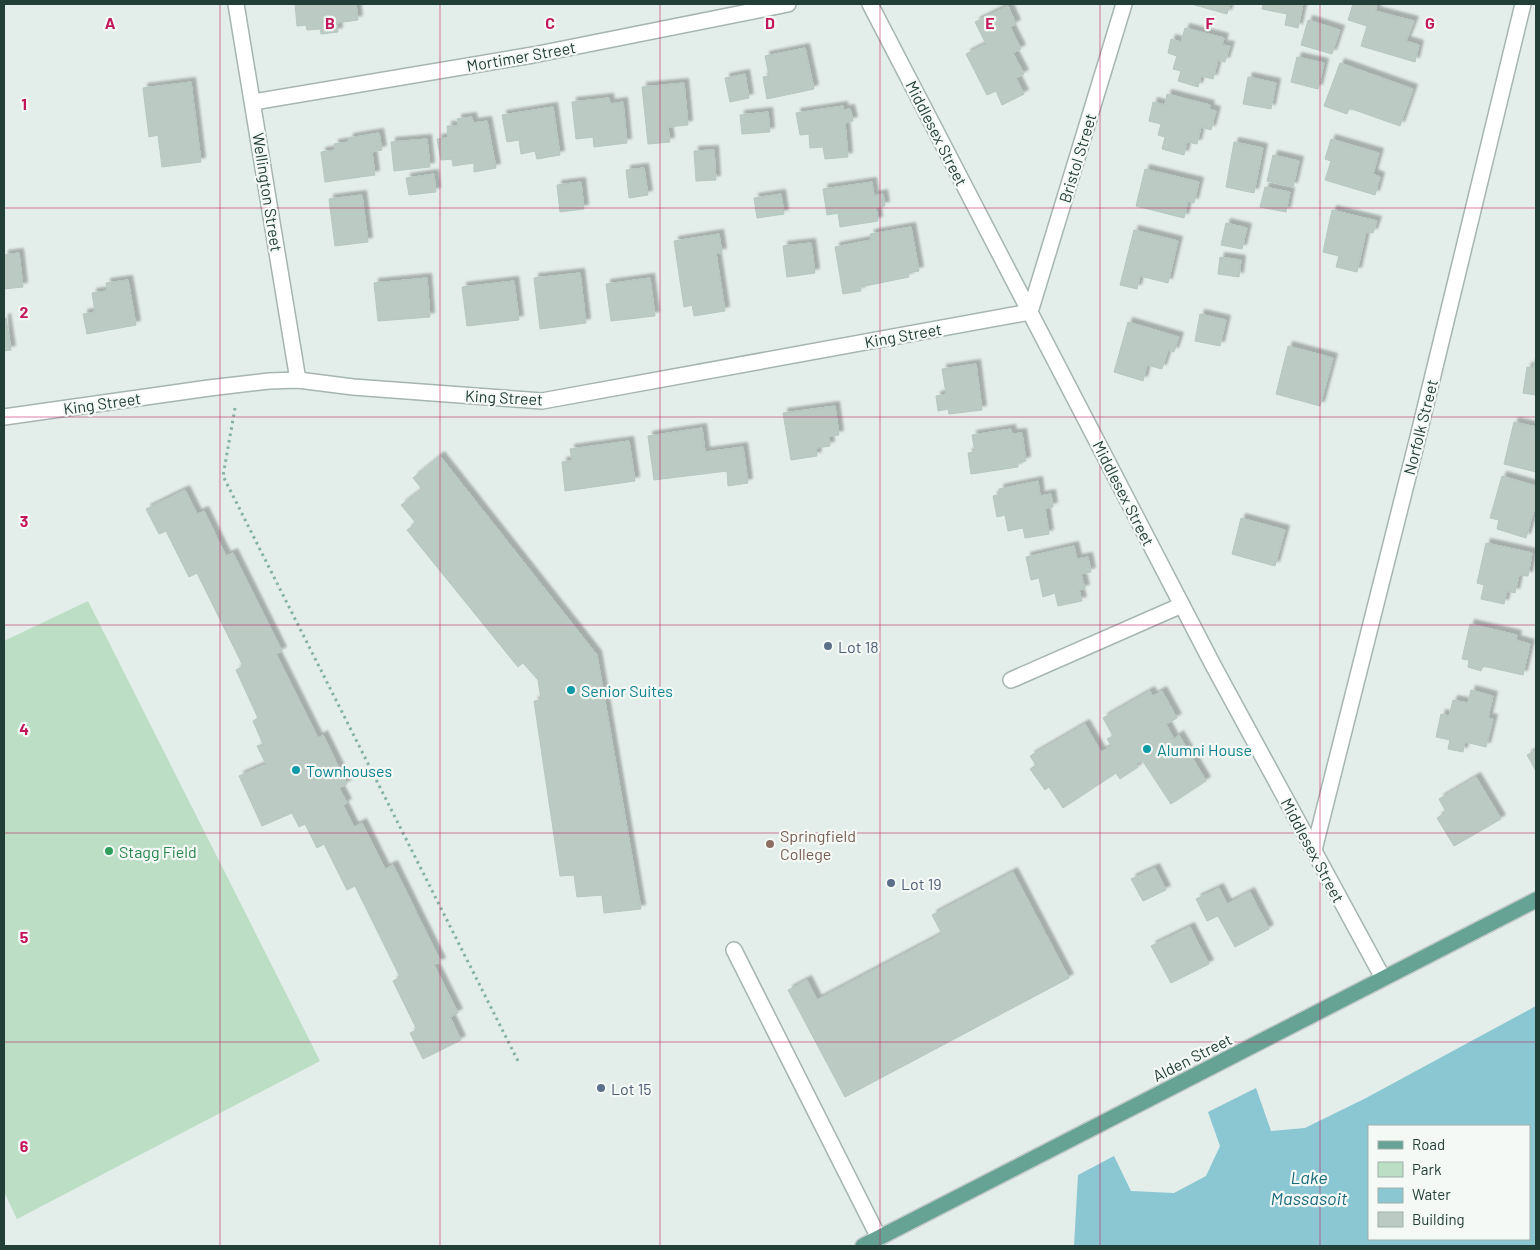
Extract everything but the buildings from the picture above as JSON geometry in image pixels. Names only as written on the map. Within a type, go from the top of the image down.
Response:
[{"type":"main road","name":"Alden Street","points":[[863,1246],[1536,900]]},
{"type":"street","name":"Wellington Street","points":[[236,4],[298,380]]},
{"type":"street","name":"Mortimer Street","points":[[253,102],[533,55],[788,4]]},
{"type":"street","name":"Middlesex Street","points":[[870,4],[1182,605],[1383,978]]},
{"type":"street","name":"Bristol Street","points":[[1030,312],[1124,4]]},
{"type":"street","name":"Norfolk Street","points":[[1314,850],[1416,447],[1523,4]]},
{"type":"street","name":"King Street","points":[[4,417],[239,384],[298,380],[353,387],[542,401],[1030,312]]},
{"type":"street","points":[[1011,680],[1182,605]]},
{"type":"street","points":[[734,950],[879,1238]]},
{"type":"path","points":[[239,384],[223,476],[519,1063]]},
{"type":"green space","name":"Stagg Field","points":[[88,601],[320,1061],[17,1219],[4,1192],[4,641]]},
{"type":"water","name":"Lake Massasoit","points":[[1536,1006],[1536,1246],[1074,1246],[1078,1175],[1114,1156],[1131,1191],[1174,1193],[1206,1176],[1220,1146],[1208,1112],[1256,1088],[1271,1131],[1305,1128],[1366,1098]]},
{"type":"place","name":"Lot 18","points":[[828,646]]},
{"type":"place","name":"Senior Suites","points":[[571,690]]},
{"type":"place","name":"Alumni House","points":[[1147,749]]},
{"type":"place","name":"Townhouses","points":[[296,770]]},
{"type":"place","name":"Springfield College","points":[[770,844]]},
{"type":"place","name":"Stagg Field","points":[[109,851]]},
{"type":"place","name":"Lot 19","points":[[891,883]]},
{"type":"place","name":"Lot 15","points":[[601,1088]]}]
